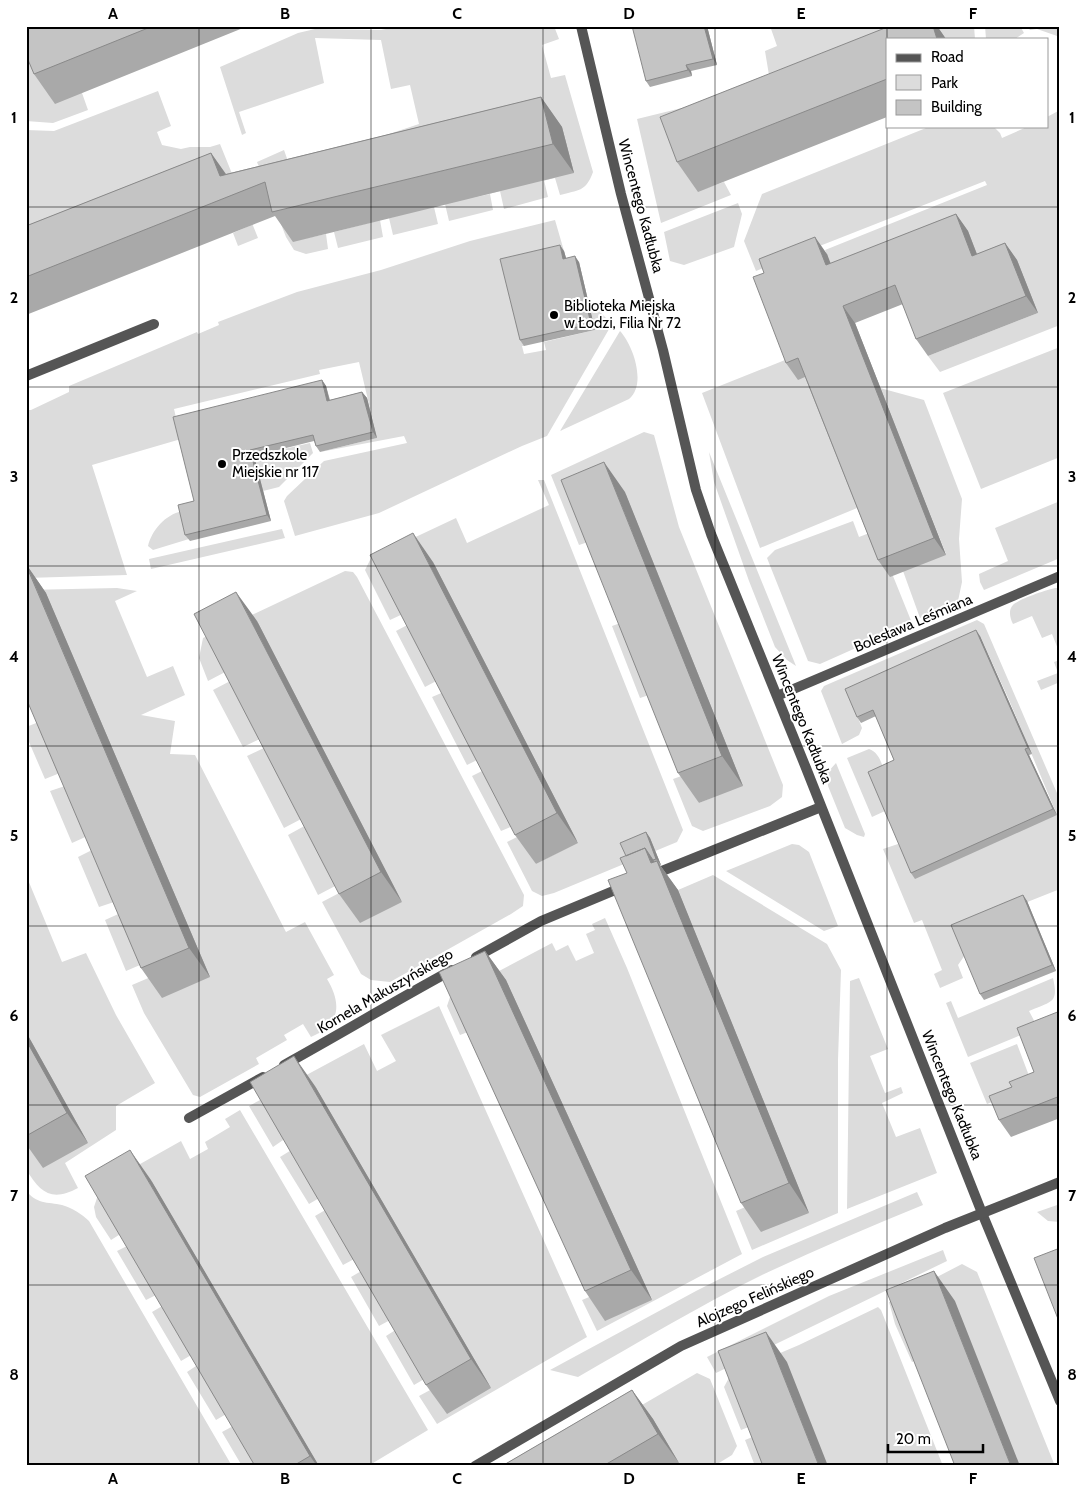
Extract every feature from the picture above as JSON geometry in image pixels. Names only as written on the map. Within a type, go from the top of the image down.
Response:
[{"type":"street","name":"Wincentego Kadłubka","points":[[581,26],[621,194],[663,350],[696,490],[711,534],[982,1213],[1060,1401]]},
{"type":"street","points":[[26,376],[154,324]]},
{"type":"street","name":"Bolesława Leśmiana","points":[[777,696],[1060,576]]},
{"type":"street","name":"Kornela Makuszyńskiego","points":[[189,1118],[367,1019],[396,1000],[541,921],[821,807]]},
{"type":"street","name":"Alojzego Felińskiego","points":[[475,1466],[681,1346],[945,1228],[1060,1182]]},
{"type":"green space","points":[[39,26],[82,93],[88,110],[53,123],[26,121],[26,66]]},
{"type":"green space","points":[[401,26],[554,26],[559,39],[542,45],[551,78],[565,75],[593,172],[590,179],[581,189],[560,195],[555,178],[293,241],[326,234],[328,249],[306,254],[294,250],[286,237],[257,162],[284,150],[290,167],[419,124],[410,85],[391,89],[381,40],[315,38],[324,83],[239,112],[246,133],[242,135],[220,67],[298,33],[315,29],[381,30]]},
{"type":"green space","points":[[770,26],[974,26],[975,38],[886,38],[698,191],[724,182],[731,195],[661,223],[637,119],[698,104],[769,75],[765,51],[777,46]]},
{"type":"green space","points":[[985,26],[1020,26],[1024,33],[1016,38],[986,38]]},
{"type":"green space","points":[[1027,26],[1060,26],[1060,37],[1037,29],[1030,30]]},
{"type":"green space","points":[[158,91],[171,126],[157,132],[162,145],[181,149],[210,147],[220,144],[258,238],[238,246],[233,233],[249,226],[26,264],[26,130],[54,131]]},
{"type":"green space","points":[[1060,110],[1060,325],[940,372],[928,356],[1038,313],[838,282],[825,250],[987,185],[985,181],[756,271],[744,241],[762,194],[926,128],[995,128],[1002,138],[1024,128],[1048,128],[1048,116]]},
{"type":"green space","points":[[544,180],[548,197],[504,209],[500,191]]},
{"type":"green space","points":[[490,194],[493,210],[449,221],[445,204]]},
{"type":"green space","points":[[738,203],[742,214],[734,247],[684,265],[670,261],[664,232]]},
{"type":"green space","points":[[434,207],[438,224],[393,235],[389,218]]},
{"type":"green space","points":[[380,220],[383,237],[338,248],[334,232]]},
{"type":"green space","points":[[555,220],[564,251],[524,346],[522,346],[524,354],[546,350],[544,342],[595,330],[588,300],[612,324],[547,436],[379,513],[295,536],[284,501],[324,461],[407,443],[404,436],[320,452],[377,438],[359,362],[319,370],[320,374],[174,409],[181,439],[92,465],[127,575],[26,578],[26,410],[31,410],[69,392],[69,386],[197,332],[198,334],[219,325],[218,322],[297,292],[381,270],[470,241]]},
{"type":"green space","points":[[620,331],[629,345],[636,365],[637,384],[634,392],[629,399],[560,431]]},
{"type":"green space","points":[[1060,347],[1060,457],[981,489],[943,393]]},
{"type":"green space","points":[[790,358],[810,375],[862,506],[760,548],[702,393]]},
{"type":"green space","points":[[880,388],[924,400],[962,499],[959,539],[962,582],[958,601],[920,618],[903,571],[946,554]]},
{"type":"green space","points":[[644,432],[654,435],[679,527],[783,785],[782,797],[770,806],[703,831],[692,826],[673,779],[687,774],[699,803],[742,785],[625,492],[594,540],[579,545],[551,475]]},
{"type":"green space","points":[[310,443],[313,453],[279,487],[263,491],[254,456]]},
{"type":"green space","points":[[709,452],[796,666],[787,660],[775,647],[749,581],[714,482]]},
{"type":"green space","points":[[538,480],[544,480],[683,830],[677,842],[554,893],[542,896],[532,891],[507,842],[521,835],[536,864],[578,842],[405,613],[390,620],[365,570],[371,558],[456,518],[467,543],[549,505]]},
{"type":"green space","points":[[1060,501],[1060,558],[984,590],[979,574],[1008,561],[995,528]]},
{"type":"green space","points":[[182,511],[189,539],[153,550],[148,546],[160,524],[170,516]]},
{"type":"green space","points":[[853,521],[859,537],[872,532],[893,576],[912,623],[820,664],[808,661],[767,558],[775,550]]},
{"type":"green space","points":[[282,529],[285,538],[151,569],[149,559]]},
{"type":"green space","points":[[345,571],[353,572],[357,577],[524,895],[523,906],[511,914],[390,982],[371,980],[361,974],[322,902],[343,891],[402,902],[257,622],[229,670],[208,681],[199,658],[203,638]]},
{"type":"green space","points":[[117,588],[137,591],[115,601],[147,677],[173,666],[185,695],[141,715],[175,721],[170,754],[195,755],[286,932],[305,922],[334,975],[327,979],[335,997],[336,1009],[332,1021],[326,1029],[311,1037],[303,1024],[284,1035],[287,1040],[256,1058],[259,1064],[200,1097],[193,1095],[144,1013],[132,985],[153,976],[209,977],[46,593],[26,590]]},
{"type":"green space","points":[[1055,588],[1060,588],[1060,648],[1058,649],[1052,634],[1042,638],[1032,616],[1013,624],[1010,614],[1011,607],[1016,603]]},
{"type":"green space","points":[[977,620],[984,624],[1060,800],[1060,889],[955,931],[965,955],[958,965],[963,978],[940,988],[934,974],[942,970],[922,920],[914,923],[883,849],[898,844],[902,850],[1057,815],[980,636],[849,695],[862,728],[859,735],[842,744],[821,691],[824,686]]},
{"type":"green space","points":[[626,621],[655,693],[640,698],[612,626]]},
{"type":"green space","points":[[411,623],[440,679],[425,687],[396,631]]},
{"type":"green space","points":[[1060,660],[1060,682],[1041,690],[1037,681],[1058,673],[1054,662]]},
{"type":"green space","points":[[234,679],[264,737],[243,747],[213,690]]},
{"type":"green space","points":[[446,691],[481,758],[467,765],[432,697]]},
{"type":"green space","points":[[44,720],[65,771],[45,779],[26,735],[26,727]]},
{"type":"green space","points":[[268,746],[305,817],[284,828],[247,756]]},
{"type":"green space","points":[[869,749],[880,759],[885,786],[885,811],[872,817],[847,758]]},
{"type":"green space","points":[[836,763],[865,834],[864,837],[845,828],[828,786],[827,773]]},
{"type":"green space","points":[[486,769],[515,825],[501,831],[472,776]]},
{"type":"green space","points":[[71,784],[92,834],[72,843],[50,791]]},
{"type":"green space","points":[[308,824],[339,884],[318,895],[288,835]]},
{"type":"green space","points":[[792,844],[799,845],[809,852],[838,926],[824,931],[726,871]]},
{"type":"green space","points":[[98,847],[120,900],[99,907],[78,857]]},
{"type":"green space","points":[[26,875],[62,962],[86,953],[116,1015],[155,1083],[116,1106],[116,1130],[65,1163],[78,1188],[61,1194],[48,1193],[42,1189],[36,1184],[26,1169]]},
{"type":"green space","points":[[713,875],[827,944],[841,970],[838,1060],[838,1213],[752,1250],[736,1211],[750,1205],[809,1213],[678,890]]},
{"type":"green space","points":[[125,911],[147,962],[126,971],[105,920]]},
{"type":"green space","points":[[605,918],[742,1254],[597,1331],[582,1300],[594,1295],[473,1030],[460,1035],[447,1006],[450,997],[552,943],[556,951],[568,945],[576,961],[594,953],[586,934],[595,930],[592,924]]},
{"type":"green space","points":[[859,978],[888,1049],[870,1056],[885,1093],[901,1087],[903,1093],[882,1103],[896,1137],[920,1128],[937,1173],[847,1209],[850,981]]},
{"type":"green space","points":[[1053,978],[1055,993],[1052,1000],[1029,1011],[1038,1028],[968,1057],[946,1003],[951,1001],[958,1018]]},
{"type":"green space","points":[[439,1006],[587,1337],[437,1424],[419,1396],[432,1389],[286,1138],[273,1147],[249,1106],[364,1044],[377,1071],[396,1061],[381,1035]]},
{"type":"green space","points":[[1017,1044],[1031,1081],[1030,1086],[987,1104],[970,1063]]},
{"type":"green space","points":[[240,1110],[428,1430],[368,1466],[319,1466],[151,1180],[122,1233],[111,1240],[96,1217],[94,1207],[101,1186],[181,1141],[190,1159],[208,1149],[205,1142],[230,1127],[225,1119]]},
{"type":"green space","points":[[293,1149],[321,1197],[309,1204],[280,1157]]},
{"type":"green space","points":[[26,1190],[33,1198],[42,1202],[66,1206],[89,1221],[232,1466],[26,1466]]},
{"type":"green space","points":[[917,1192],[923,1205],[762,1275],[692,1312],[578,1377],[550,1370],[763,1257]]},
{"type":"green space","points":[[1060,1204],[1060,1222],[1048,1221],[1037,1212]]},
{"type":"green space","points":[[327,1209],[356,1258],[343,1265],[315,1216]]},
{"type":"green space","points":[[129,1245],[158,1294],[146,1300],[117,1251]]},
{"type":"green space","points":[[943,1250],[947,1261],[716,1373],[707,1357],[829,1296]]},
{"type":"green space","points":[[962,1264],[977,1272],[1055,1466],[1020,1466],[922,1358],[912,1362],[895,1324],[889,1302]]},
{"type":"green space","points":[[363,1270],[392,1319],[379,1326],[351,1277]]},
{"type":"green space","points":[[164,1305],[193,1354],[181,1361],[152,1312]]},
{"type":"green space","points":[[878,1307],[881,1310],[943,1466],[828,1466],[756,1424],[741,1430],[724,1387],[731,1374],[799,1345]]},
{"type":"green space","points":[[397,1329],[426,1378],[414,1385],[386,1336]]},
{"type":"green space","points":[[199,1364],[228,1413],[216,1420],[187,1372]]},
{"type":"green space","points":[[697,1373],[710,1379],[737,1446],[732,1455],[714,1466],[537,1466]]},
{"type":"green space","points":[[235,1425],[259,1466],[242,1466],[222,1432]]},
{"type":"green space","points":[[760,1434],[772,1466],[755,1466],[745,1440]]},
{"type":"building","points":[[31,26],[153,26],[34,74],[26,55],[26,28]]},
{"type":"building","points":[[632,26],[704,26],[713,59],[686,65],[688,70],[646,81]]},
{"type":"building","points":[[890,26],[933,26],[937,38],[886,38],[886,79],[677,162],[660,117]]},
{"type":"building","points":[[541,97],[553,144],[272,212],[265,182],[26,277],[26,226],[211,153],[220,176]]},
{"type":"building","points":[[956,214],[972,256],[1005,243],[1026,296],[916,339],[895,285],[843,306],[934,538],[878,560],[798,358],[786,363],[753,277],[764,273],[759,259],[815,237],[826,265]]},
{"type":"building","name":"Biblioteka Miejska w Łodzi, Filia Nr 72","points":[[560,245],[563,259],[575,256],[591,324],[520,340],[500,259]]},
{"type":"building","name":"Przedszkole Miejskie nr 117","points":[[322,380],[327,401],[362,392],[373,432],[316,446],[313,435],[250,450],[267,515],[185,535],[178,505],[194,501],[173,417]]},
{"type":"building","points":[[604,462],[722,756],[678,773],[561,480]]},
{"type":"building","points":[[413,533],[557,813],[515,835],[370,555]]},
{"type":"building","points":[[26,565],[189,948],[141,968],[26,698]]},
{"type":"building","points":[[236,592],[381,872],[339,894],[194,614]]},
{"type":"building","points":[[976,630],[1028,748],[1025,749],[1053,809],[911,873],[868,772],[894,760],[873,710],[857,717],[845,689]]},
{"type":"building","points":[[646,832],[656,859],[653,860],[645,848],[626,856],[620,843]]},
{"type":"building","points":[[645,848],[651,863],[657,861],[789,1183],[741,1203],[608,880],[627,873],[620,858]]},
{"type":"building","points":[[1023,895],[1052,965],[980,994],[951,925]]},
{"type":"building","points":[[485,951],[631,1270],[585,1291],[439,972]]},
{"type":"building","points":[[1060,1011],[1060,1096],[999,1120],[989,1096],[1012,1087],[1009,1082],[1034,1072],[1017,1028]]},
{"type":"building","points":[[26,1040],[67,1113],[26,1136]]},
{"type":"building","points":[[294,1056],[471,1359],[426,1385],[250,1082]]},
{"type":"building","points":[[130,1150],[310,1456],[293,1466],[255,1466],[85,1176]]},
{"type":"building","points":[[1060,1248],[1060,1324],[1034,1258]]},
{"type":"building","points":[[934,1271],[1011,1466],[955,1466],[886,1290]]},
{"type":"building","points":[[766,1332],[819,1466],[763,1466],[718,1351]]},
{"type":"building","points":[[632,1390],[658,1434],[603,1466],[502,1466]]},
{"type":"place","name":"Biblioteka Miejska w Łodzi, Filia Nr 72","points":[[554,315]]},
{"type":"place","name":"Przedszkole Miejskie nr 117","points":[[222,464]]}]
